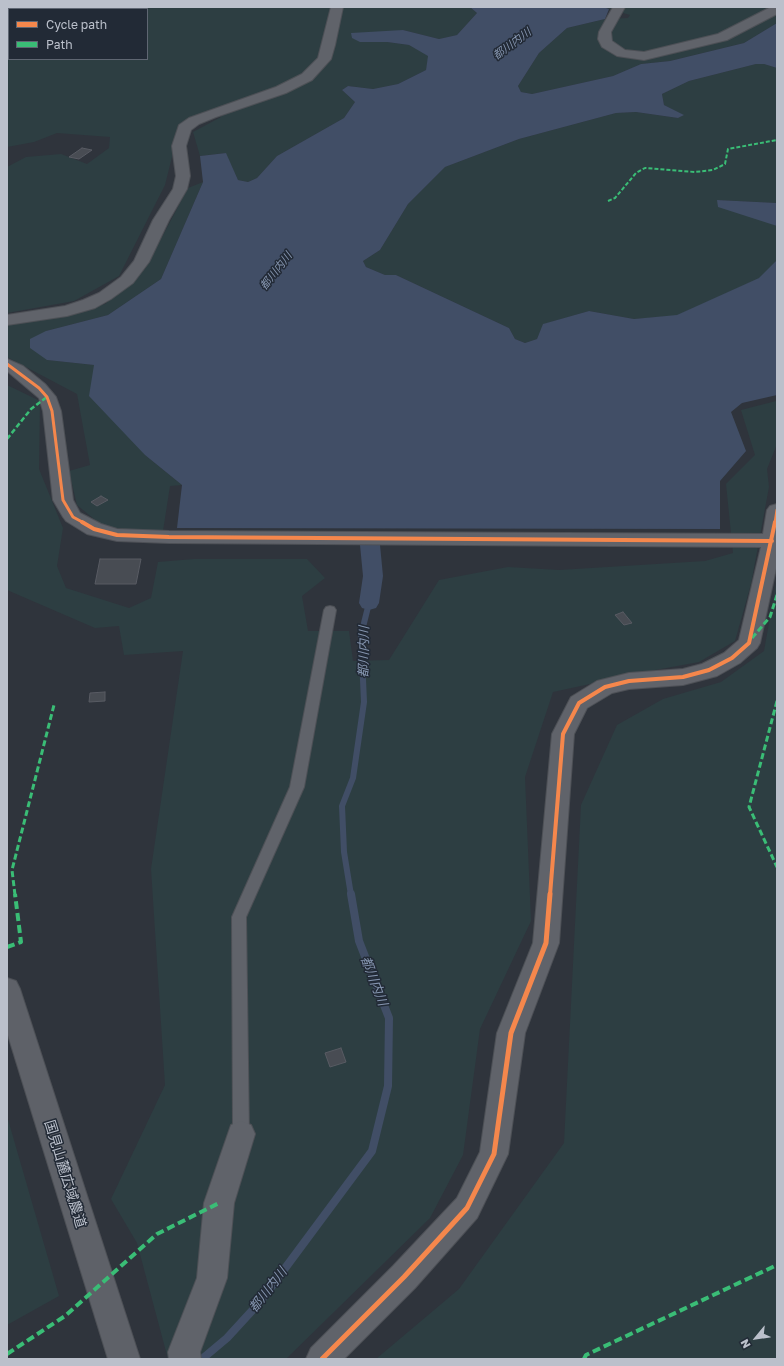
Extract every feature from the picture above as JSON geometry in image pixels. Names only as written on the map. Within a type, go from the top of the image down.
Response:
[{"type":"street","points":[[7,320],[67,311],[89,304],[106,296],[127,280],[141,262],[161,220],[180,189],[183,176],[179,146],[184,128],[194,121],[281,90],[307,77],[324,59],[330,45],[338,7]]},
{"type":"street","points":[[619,7],[605,32],[604,39],[607,44],[622,53],[644,56],[725,35],[777,9]]},
{"type":"street","points":[[7,364],[34,383],[47,397],[52,411],[63,500],[73,517],[94,529],[117,535],[169,537],[772,541]]},
{"type":"street","points":[[322,1359],[404,1277],[467,1208],[494,1154],[510,1033],[546,943],[563,734],[579,703],[604,687],[629,681],[683,677],[709,670],[732,658],[748,643],[772,541],[777,510]]},
{"type":"street","name":"国見山麓広域農道","points":[[7,989],[124,1359]]},
{"type":"street","points":[[185,1355],[212,1278],[219,1203],[241,1134]]},
{"type":"lane","points":[[241,1134],[239,917],[297,787],[330,610]]},
{"type":"shaded area","points":[[7,7],[470,7],[477,13],[457,35],[439,39],[403,30],[360,42],[387,42],[409,45],[429,56],[426,70],[398,84],[373,89],[348,86],[342,90],[355,102],[344,118],[277,156],[257,178],[248,182],[238,180],[225,153],[200,156],[193,132],[221,117],[220,108],[180,125],[165,185],[119,276],[74,301],[7,313],[7,167],[26,157],[61,154],[87,164],[109,148],[110,137],[57,133],[34,142],[7,147]]},
{"type":"shaded area","points":[[603,7],[777,7],[777,23],[744,43],[670,61],[641,64],[613,76],[532,94],[521,92],[518,86],[539,53],[567,28],[605,19],[628,18],[630,15]]},
{"type":"shaded area","points":[[756,64],[764,64],[777,68],[777,203],[717,200],[777,226],[777,260],[760,278],[676,316],[634,319],[589,311],[544,324],[537,339],[525,343],[515,339],[509,328],[396,275],[385,275],[366,267],[363,261],[380,250],[408,204],[445,167],[519,139],[616,113],[636,112],[678,118],[683,115],[664,105],[662,94],[689,81]]},
{"type":"shaded area","points":[[203,182],[161,279],[108,315],[46,331],[47,360],[94,365],[145,455],[182,485],[170,486],[163,531],[105,528],[77,505],[69,471],[90,465],[77,394],[7,357],[7,325],[62,317],[105,304],[145,269],[188,188]]},
{"type":"shaded area","points":[[7,385],[40,401],[39,469],[63,528],[57,566],[66,588],[129,608],[151,598],[158,562],[194,559],[307,559],[325,578],[302,596],[308,631],[349,631],[353,661],[389,660],[439,580],[508,567],[559,570],[705,561],[733,553],[726,484],[755,455],[741,410],[777,402],[777,444],[767,469],[769,487],[751,584],[735,641],[699,662],[553,692],[525,777],[531,921],[480,1029],[463,1155],[430,1218],[286,1359],[168,1359],[137,1243],[111,1199],[165,1085],[151,869],[183,651],[124,655],[119,626],[95,628],[7,590]]},
{"type":"shaded area","points":[[777,578],[777,1359],[376,1359],[459,1289],[564,1143],[581,805],[617,725],[663,699],[721,682],[764,651]]},
{"type":"shaded area","points":[[7,1116],[59,1296],[7,1325]]},
{"type":"water","points":[[470,7],[603,7],[609,9],[605,19],[567,28],[539,53],[518,86],[521,92],[532,94],[613,76],[641,64],[670,61],[744,43],[777,23],[777,68],[764,64],[756,64],[689,81],[662,94],[664,105],[684,115],[678,118],[636,112],[616,113],[519,139],[445,167],[408,204],[380,250],[363,261],[366,267],[385,275],[396,275],[509,328],[515,339],[525,343],[537,339],[543,324],[589,311],[634,319],[677,315],[759,278],[777,260],[777,395],[742,403],[731,412],[746,451],[720,481],[720,529],[177,528],[182,485],[145,455],[89,396],[94,365],[47,360],[30,348],[30,339],[46,331],[108,315],[161,279],[203,182],[200,156],[226,153],[238,180],[248,182],[257,178],[277,156],[344,118],[355,102],[342,90],[348,86],[373,89],[398,84],[426,70],[428,56],[409,45],[387,42],[360,42],[352,38],[351,33],[403,30],[439,39],[457,35],[477,13]]},
{"type":"water","points":[[717,200],[777,203],[777,226],[718,207]]},
{"type":"building","points":[[82,148],[92,150],[79,159],[69,157]]},
{"type":"building","points":[[101,496],[108,500],[97,506],[91,502]]},
{"type":"building","points":[[100,559],[141,559],[136,584],[95,584]]},
{"type":"building","points":[[623,612],[632,623],[624,625],[615,615]]},
{"type":"building","points":[[105,692],[105,701],[89,702],[90,693]]},
{"type":"building","points":[[341,1048],[346,1062],[330,1067],[325,1053]]},
{"type":"waterway","name":"都川内川","points":[[369,603],[373,576],[370,545]]},
{"type":"waterway","name":"都川内川","points":[[351,895],[344,852],[342,806],[353,778],[364,702],[361,635],[369,603]]},
{"type":"waterway","name":"都川内川","points":[[202,1359],[227,1338],[260,1302],[372,1151],[388,1086],[389,1018],[359,941],[351,894]]},
{"type":"marked path","points":[[608,201],[615,198],[636,173],[645,168],[695,172],[713,170],[725,164],[728,149],[777,140]]},
{"type":"marked path","points":[[7,439],[31,409],[47,397]]},
{"type":"marked path","points":[[752,638],[770,617],[777,595]]},
{"type":"marked path","points":[[777,701],[749,807],[777,867]]},
{"type":"marked path","points":[[7,947],[21,942],[12,870],[54,705]]},
{"type":"marked path","points":[[7,1354],[65,1316],[157,1234],[219,1203]]},
{"type":"marked path","points":[[584,1359],[586,1355],[777,1265]]},
{"type":"cycle path","points":[[7,364],[39,388],[47,397],[52,411],[63,500],[73,517],[94,529],[117,535],[169,537],[772,541]]},
{"type":"cycle path","points":[[322,1359],[404,1277],[467,1208],[494,1154],[511,1033],[546,943],[563,734],[579,703],[605,687],[629,681],[683,677],[709,670],[732,658],[749,643],[772,541],[777,510]]}]
